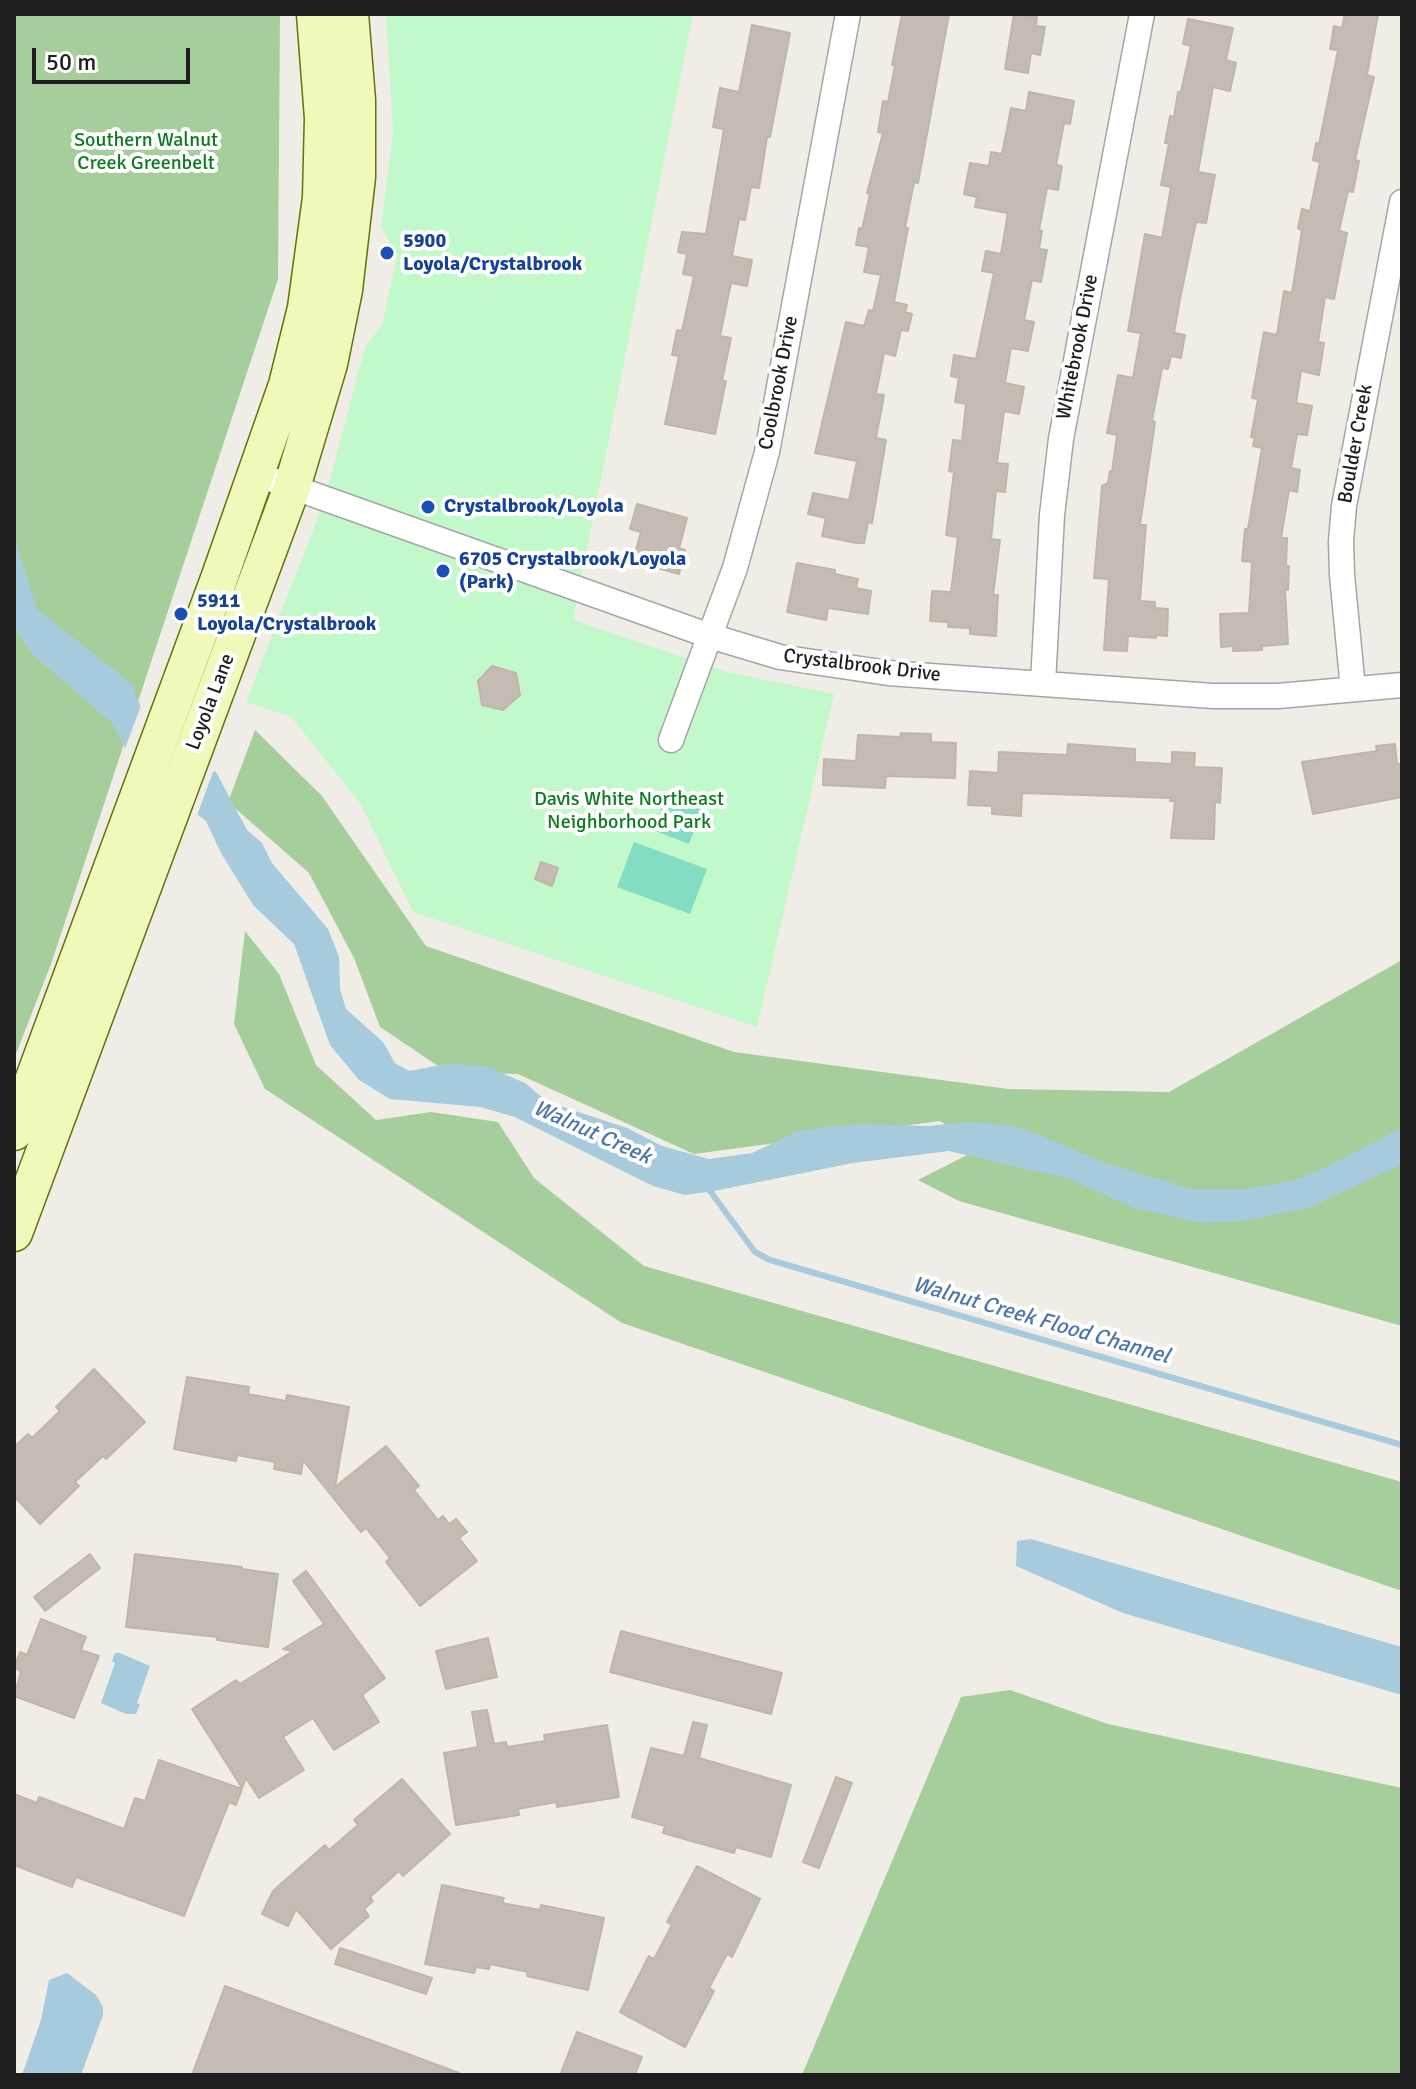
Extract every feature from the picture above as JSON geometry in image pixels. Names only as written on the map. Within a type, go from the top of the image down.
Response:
[{"type":"main road","name":"Loyola Lane","points":[[122,891],[182,676],[287,385],[312,272],[323,154],[315,14]]},
{"type":"main road","name":"Loyola Lane","points":[[14,1233],[98,956],[122,891],[216,688],[292,487],[329,364],[350,249],[357,139],[350,14]]},
{"type":"main road","name":"Loyola Lane","points":[[14,1132],[98,956]]},
{"type":"street","name":"Coolbrook Drive","points":[[671,740],[750,519],[767,452],[848,14]]},
{"type":"street","name":"Whitebrook Drive","points":[[1043,683],[1052,515],[1061,439],[1142,14]]},
{"type":"street","name":"Boulder Creek","points":[[1353,689],[1342,575],[1343,518],[1402,202]]},
{"type":"street","name":"Crystalbrook Drive","points":[[256,474],[710,636],[780,657],[888,673],[1213,696],[1278,696],[1402,685]]},
{"type":"green space","name":"Southern Walnut Creek Greenbelt","points":[[14,14],[280,14],[278,279],[51,964],[14,1059]]},
{"type":"green space","name":"Davis White Northeast Neighborhood Park","points":[[386,14],[693,14],[573,620],[727,672],[834,694],[757,1027],[413,912],[360,803],[291,717],[246,702],[325,499],[365,347],[382,325],[397,256],[381,226],[393,132]]},
{"type":"green space","points":[[255,730],[322,796],[426,946],[734,1052],[1008,1089],[1169,1092],[1402,960],[1402,1326],[959,1201],[918,1180],[981,1148],[940,1121],[694,1154],[518,1074],[447,1072],[380,1027],[354,958],[309,873],[228,802]]},
{"type":"green space","points":[[667,794],[703,807],[689,844],[653,830]]},
{"type":"green space","points":[[634,842],[707,869],[690,914],[617,887]]},
{"type":"green space","points":[[245,931],[279,974],[316,1065],[376,1120],[431,1112],[498,1122],[534,1178],[644,1266],[1402,1482],[1402,1591],[622,1323],[265,1089],[234,1024]]},
{"type":"green space","points":[[1010,1690],[1108,1724],[1402,1788],[1402,2075],[802,2075],[961,1697]]},
{"type":"water","name":"Walnut Creek","points":[[14,537],[37,609],[132,684],[146,721],[165,749],[216,772],[247,830],[262,843],[272,863],[328,929],[339,957],[340,989],[346,1009],[383,1042],[395,1063],[409,1071],[446,1064],[485,1066],[525,1083],[548,1102],[627,1128],[662,1146],[709,1159],[752,1153],[796,1132],[824,1127],[860,1124],[927,1126],[972,1122],[1020,1127],[1108,1164],[1192,1189],[1247,1189],[1295,1180],[1402,1128],[1402,1164],[1309,1208],[1242,1221],[1200,1223],[1134,1208],[1070,1179],[949,1151],[853,1163],[685,1195],[653,1186],[515,1117],[480,1107],[390,1099],[359,1080],[330,1045],[294,944],[253,905],[221,853],[206,821],[135,767],[112,723],[33,655],[14,628]]},
{"type":"water","points":[[1031,1539],[1402,1647],[1402,1695],[1123,1613],[1016,1566],[1017,1541]]},
{"type":"water","points":[[115,1653],[150,1666],[136,1714],[126,1714],[101,1703],[115,1663],[112,1661]]},
{"type":"water","points":[[67,1973],[96,1995],[103,2007],[103,2015],[81,2075],[22,2075],[41,2020],[49,1980]]},
{"type":"pier","points":[[143,700],[150,719],[168,746],[215,767],[196,818],[132,770],[123,754]]},
{"type":"building","points":[[902,14],[949,14],[918,183],[914,182],[905,228],[908,228],[894,302],[907,305],[905,312],[912,314],[908,331],[901,330],[895,356],[884,353],[876,394],[884,395],[876,438],[886,440],[872,523],[868,522],[864,543],[856,543],[822,536],[826,518],[808,514],[813,493],[849,500],[857,461],[815,453],[846,322],[864,326],[869,310],[873,311],[881,275],[864,272],[869,247],[856,245],[883,133],[878,132],[883,101],[888,102]]},
{"type":"building","points":[[1014,14],[1037,17],[1036,26],[1045,27],[1040,55],[1031,53],[1028,73],[1005,69]]},
{"type":"building","points":[[1345,14],[1378,14],[1367,75],[1374,77],[1355,160],[1359,161],[1353,192],[1348,191],[1339,231],[1347,233],[1334,299],[1325,297],[1318,342],[1324,343],[1319,375],[1301,371],[1296,403],[1312,406],[1307,435],[1297,434],[1291,468],[1300,470],[1297,492],[1289,490],[1281,538],[1287,538],[1286,566],[1289,566],[1288,590],[1285,589],[1288,644],[1262,646],[1262,650],[1233,651],[1233,646],[1221,647],[1220,614],[1249,613],[1252,562],[1242,561],[1245,529],[1248,529],[1262,448],[1253,446],[1255,438],[1251,437],[1258,399],[1252,398],[1264,332],[1277,335],[1284,291],[1292,293],[1302,230],[1298,228],[1302,209],[1310,211],[1320,162],[1313,160],[1338,50],[1330,49],[1334,26],[1342,28]]},
{"type":"building","points":[[1188,19],[1233,28],[1226,60],[1236,63],[1230,91],[1213,87],[1198,172],[1215,175],[1206,223],[1196,222],[1180,299],[1174,333],[1185,335],[1181,358],[1171,356],[1168,369],[1162,368],[1152,421],[1155,422],[1140,525],[1146,525],[1140,601],[1155,602],[1155,608],[1168,609],[1167,636],[1128,636],[1127,651],[1104,650],[1109,579],[1094,578],[1102,486],[1108,483],[1112,472],[1117,435],[1107,433],[1118,375],[1133,378],[1141,333],[1128,331],[1145,234],[1162,238],[1171,187],[1161,185],[1169,143],[1165,143],[1191,46],[1183,44]]},
{"type":"building","points":[[752,25],[790,33],[759,188],[751,187],[745,220],[739,219],[732,256],[752,260],[747,286],[731,283],[720,336],[731,338],[715,434],[665,424],[679,356],[672,355],[677,330],[682,331],[694,276],[683,274],[687,254],[678,252],[682,232],[706,234],[724,129],[713,127],[720,88],[739,92]]},
{"type":"building","points":[[1029,92],[1074,101],[1070,124],[1064,123],[1056,165],[1062,166],[1058,190],[1047,188],[1039,230],[1042,231],[1039,249],[1047,250],[1041,282],[1032,280],[1024,320],[1034,322],[1028,351],[1011,348],[1005,383],[1024,387],[1019,414],[1004,411],[997,463],[1008,464],[1005,492],[996,491],[991,539],[1000,540],[993,595],[998,595],[996,636],[970,634],[970,628],[948,627],[948,622],[930,621],[932,591],[951,592],[958,537],[946,535],[954,472],[949,471],[953,440],[962,441],[966,404],[955,402],[959,378],[951,376],[954,355],[976,359],[994,273],[982,271],[986,251],[1001,254],[1008,213],[975,207],[977,197],[964,194],[970,163],[989,166],[991,152],[1002,154],[1011,108],[1026,111]]},
{"type":"building","points":[[637,504],[687,518],[679,548],[685,550],[679,574],[633,561],[641,532],[630,529]]},
{"type":"building","points":[[797,563],[835,570],[835,574],[858,579],[856,588],[871,591],[868,614],[828,608],[826,620],[787,612]]},
{"type":"building","points":[[492,666],[516,673],[520,695],[503,710],[482,705],[478,681]]},
{"type":"building","points":[[901,733],[931,734],[931,742],[956,743],[955,778],[886,776],[885,788],[823,785],[824,759],[856,761],[858,735],[900,737]]},
{"type":"building","points":[[1068,744],[1135,749],[1135,762],[1172,764],[1172,752],[1195,753],[1194,767],[1222,768],[1220,803],[1215,802],[1214,839],[1171,838],[1175,801],[1170,801],[1171,798],[1022,793],[1021,816],[992,814],[992,806],[968,805],[970,771],[998,773],[999,752],[1067,755]]},
{"type":"building","points":[[1395,744],[1397,764],[1402,764],[1402,797],[1313,814],[1302,762],[1377,751],[1376,746]]},
{"type":"building","points":[[541,862],[558,868],[552,886],[535,879]]},
{"type":"building","points":[[94,1369],[145,1422],[106,1459],[103,1456],[75,1482],[79,1486],[40,1524],[14,1496],[14,1447],[28,1434],[32,1438],[60,1411],[56,1407]]},
{"type":"building","points":[[187,1377],[249,1387],[248,1394],[286,1401],[287,1395],[349,1407],[335,1487],[386,1446],[419,1486],[414,1490],[438,1520],[443,1516],[449,1524],[456,1519],[467,1532],[459,1538],[477,1561],[420,1606],[386,1562],[390,1558],[366,1528],[361,1532],[303,1460],[301,1474],[274,1469],[275,1462],[237,1455],[236,1461],[174,1449]]},
{"type":"building","points":[[90,1554],[100,1568],[45,1611],[34,1597]]},
{"type":"building","points":[[135,1554],[278,1574],[268,1647],[217,1640],[217,1637],[126,1627]]},
{"type":"building","points":[[306,1571],[385,1678],[362,1695],[379,1722],[334,1750],[313,1718],[283,1737],[304,1770],[259,1798],[246,1778],[242,1788],[192,1709],[236,1680],[240,1684],[293,1651],[283,1649],[324,1624],[293,1581]]},
{"type":"building","points":[[41,1619],[86,1637],[81,1650],[99,1656],[74,1718],[14,1696],[21,1672],[14,1667],[20,1652],[27,1655]]},
{"type":"building","points":[[621,1631],[782,1673],[771,1714],[610,1672]]},
{"type":"building","points":[[488,1638],[497,1677],[446,1689],[436,1651]]},
{"type":"building","points":[[487,1710],[494,1744],[506,1742],[507,1747],[545,1741],[544,1735],[607,1725],[619,1797],[557,1807],[556,1802],[518,1809],[519,1815],[456,1825],[444,1753],[478,1747],[472,1712]]},
{"type":"building","points":[[693,1722],[707,1725],[699,1758],[791,1785],[771,1857],[736,1847],[734,1853],[663,1833],[665,1826],[632,1817],[651,1748],[684,1756]]},
{"type":"building","points":[[159,1760],[242,1789],[236,1805],[229,1802],[184,1916],[76,1877],[72,1887],[14,1865],[14,1794],[37,1803],[39,1797],[124,1829],[135,1798],[145,1801]]},
{"type":"building","points":[[836,1777],[852,1783],[819,1868],[803,1862]]},
{"type":"building","points":[[402,1779],[450,1834],[403,1876],[399,1871],[370,1897],[373,1901],[364,1909],[369,1916],[331,1949],[296,1909],[288,1926],[262,1914],[273,1891],[325,1845],[329,1850],[358,1825],[354,1820]]},
{"type":"building","points":[[697,1866],[760,1899],[732,1957],[727,1954],[709,1988],[714,1991],[685,2047],[620,2012],[649,1956],[654,1959],[672,1925],[667,1922]]},
{"type":"building","points":[[442,1885],[504,1898],[502,1903],[540,1910],[541,1905],[604,1918],[588,1990],[490,1964],[489,1969],[476,1967],[474,1973],[425,1964]]},
{"type":"building","points":[[340,1948],[432,1978],[426,1994],[335,1964]]},
{"type":"building","points":[[225,1986],[459,2073],[192,2075]]},
{"type":"building","points":[[577,2032],[642,2057],[635,2075],[560,2075]]},
{"type":"waterway","name":"Walnut Creek Flood Channel","points":[[707,1187],[755,1252],[770,1260],[1402,1445]]},
{"type":"place","name":"5900 Loyola/Crystalbrook","points":[[387,253]]},
{"type":"place","name":"Crystalbrook/Loyola","points":[[428,507]]},
{"type":"place","name":"6705 Crystalbrook/Loyola (Park)","points":[[443,571]]},
{"type":"place","name":"5911 Loyola/Crystalbrook","points":[[181,614]]}]
